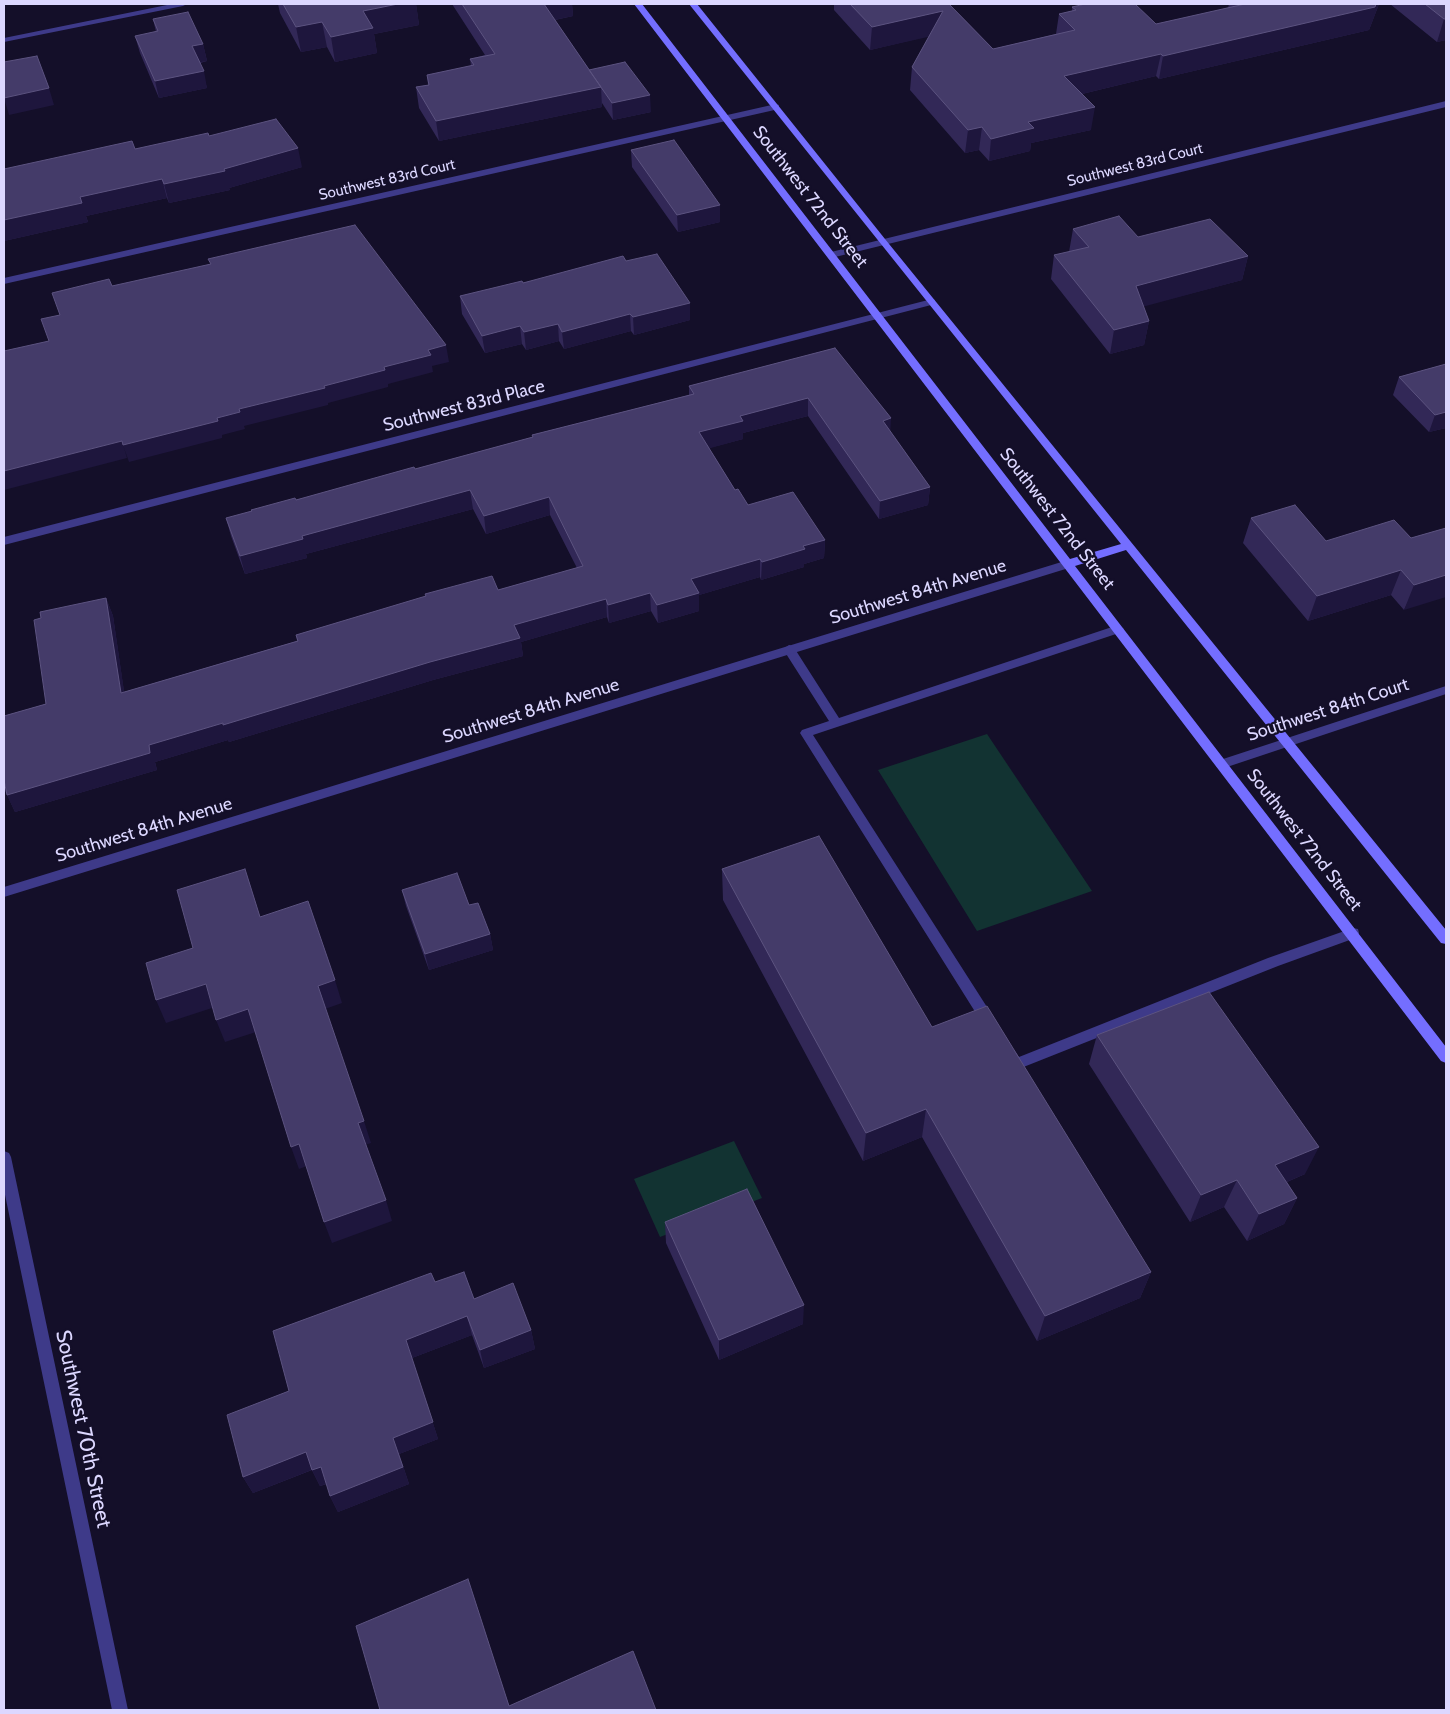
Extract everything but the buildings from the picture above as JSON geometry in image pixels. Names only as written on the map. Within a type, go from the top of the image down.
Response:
[{"type":"main road","name":"Southwest 72nd Street","points":[[638,4],[1446,1056]]},
{"type":"main road","name":"Southwest 72nd Street","points":[[693,4],[1446,940]]},
{"type":"main road","points":[[1068,564],[1129,546]]},
{"type":"street","points":[[4,40],[183,4]]},
{"type":"street","name":"Southwest 83rd Court","points":[[831,255],[1446,104]]},
{"type":"street","name":"Southwest 83rd Court","points":[[4,281],[776,107]]},
{"type":"street","name":"Southwest 83rd Place","points":[[4,541],[932,302]]},
{"type":"street","name":"Southwest 84th Avenue","points":[[4,892],[1068,564]]},
{"type":"street","points":[[1118,629],[806,733],[1016,1064],[1273,962],[1353,933]]},
{"type":"street","points":[[790,649],[836,723]]},
{"type":"street","name":"Southwest 84th Court","points":[[1221,764],[1446,690]]},
{"type":"street","name":"Southwest 70th Street","points":[[4,1157],[120,1710]]},
{"type":"green space","points":[[987,734],[1092,891],[977,931],[878,770]]},
{"type":"green space","points":[[734,1141],[762,1198],[660,1237],[634,1179]]}]
